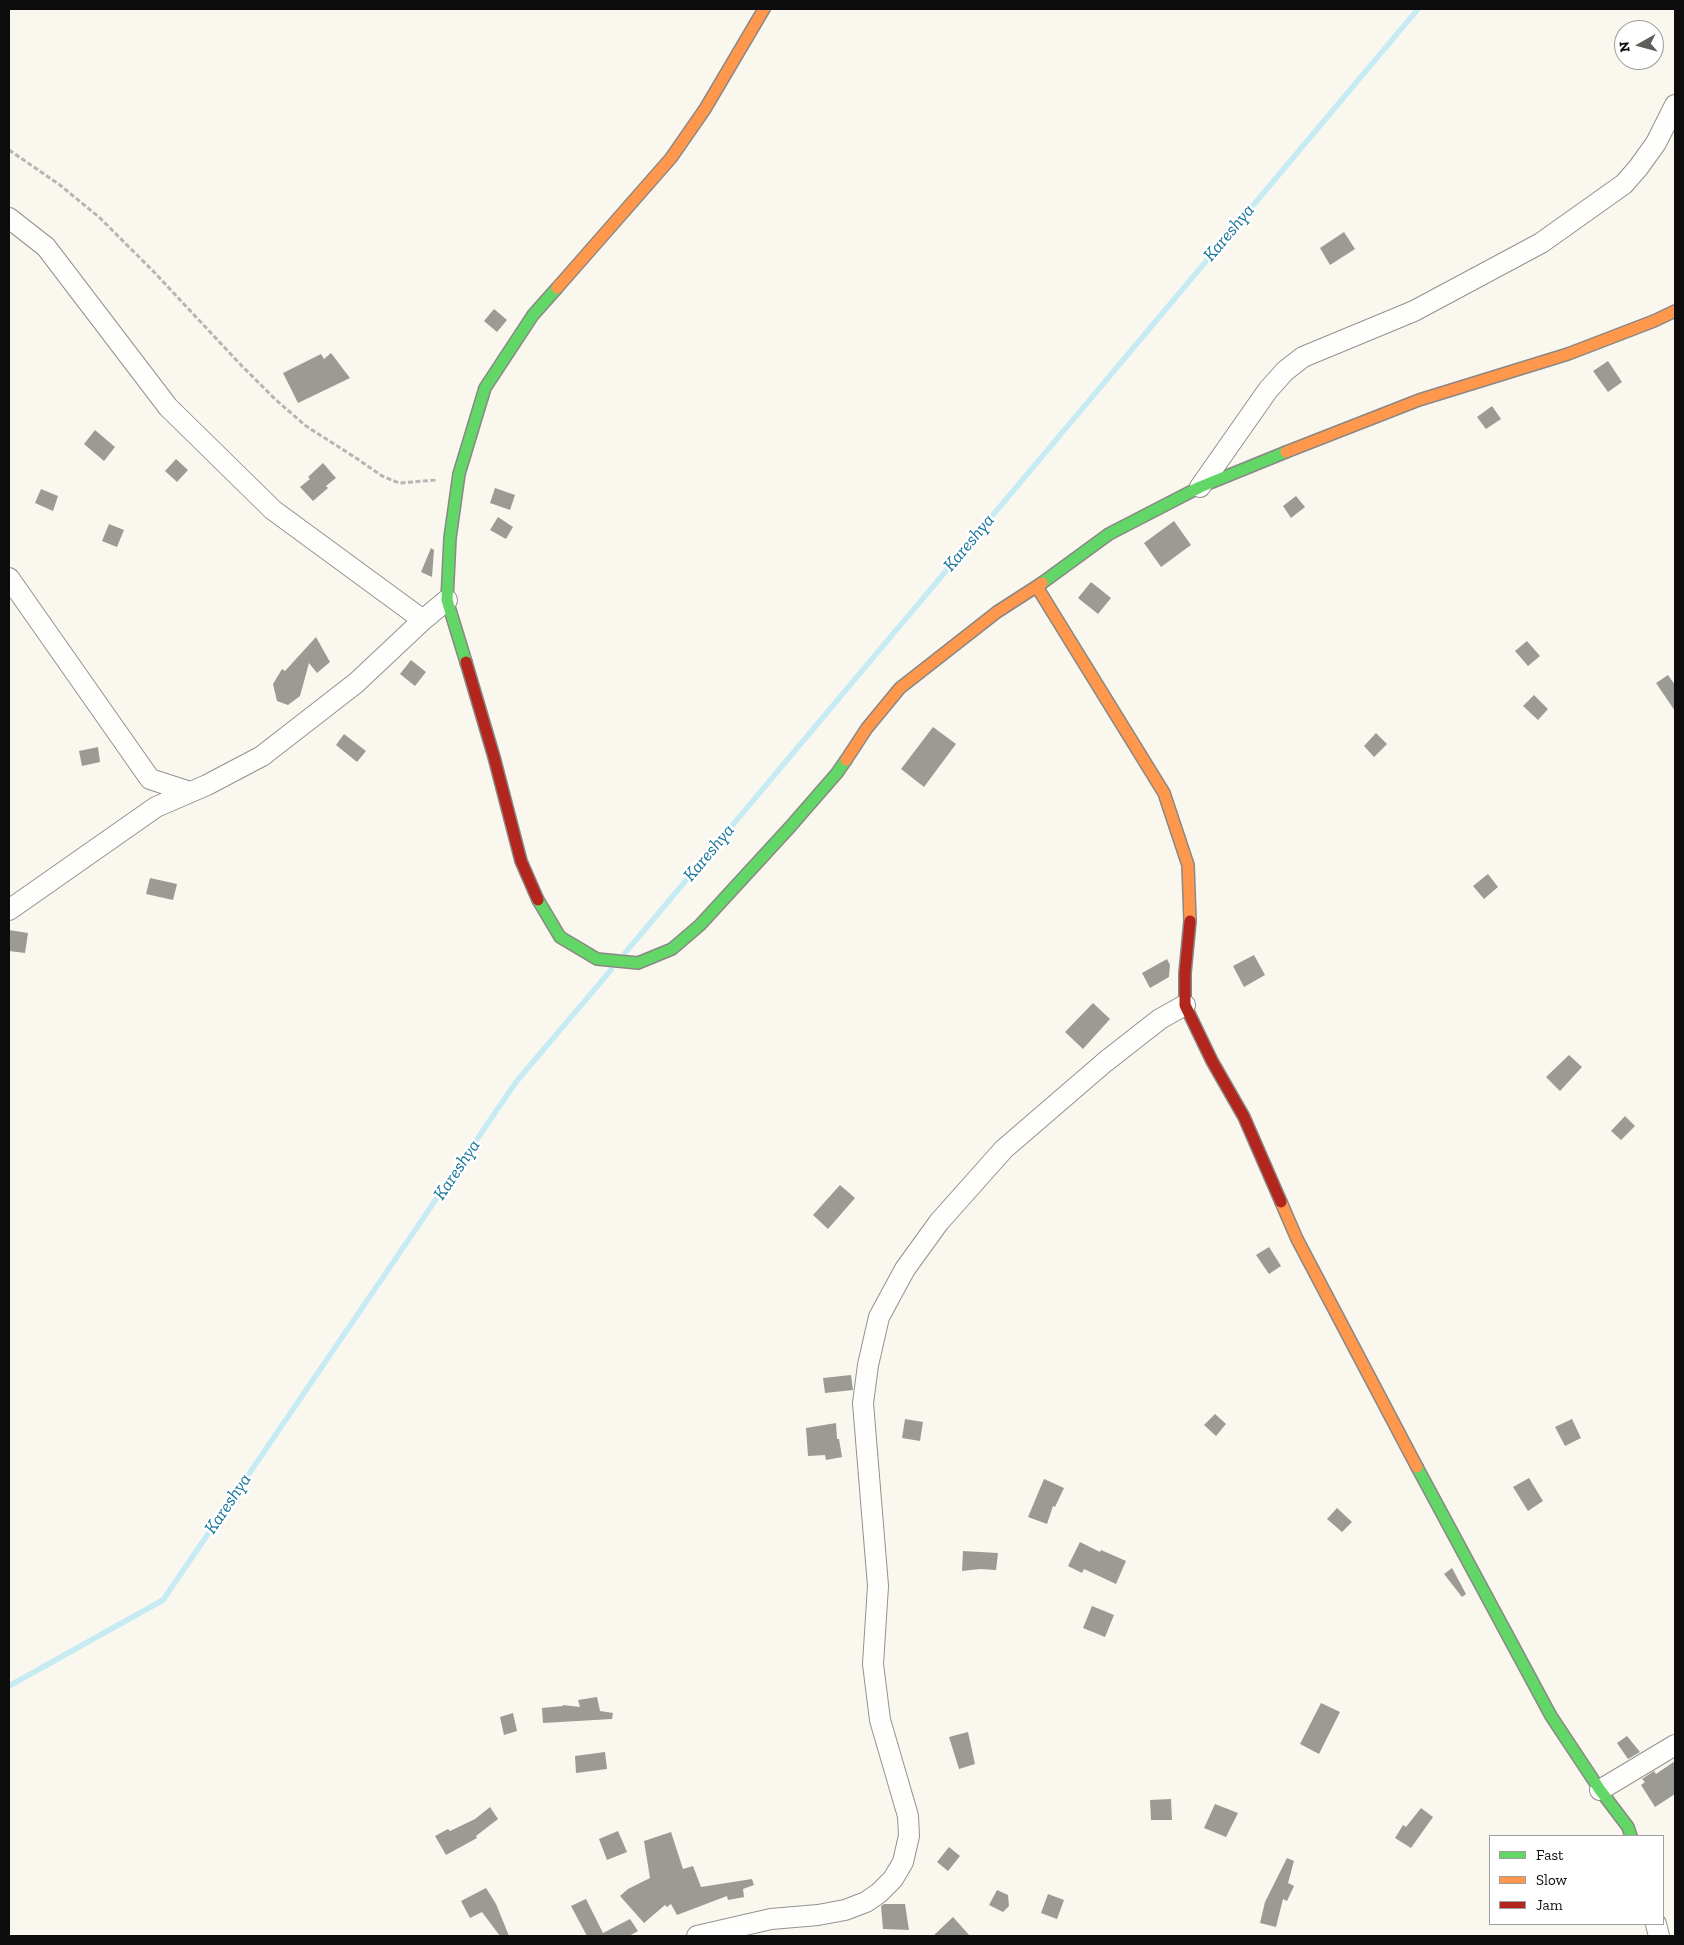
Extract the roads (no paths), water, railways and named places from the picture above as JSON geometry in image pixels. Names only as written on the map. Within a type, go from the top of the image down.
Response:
[{"type":"street","points":[[764,9],[710,101],[671,158],[533,315],[490,380],[485,388],[459,474],[450,538],[447,600],[494,757],[521,861],[538,900],[560,937],[597,959],[638,963],[672,949],[700,925],[790,827],[831,780],[867,728],[900,688],[997,612],[1037,587],[1109,534],[1200,487],[1393,409],[1568,354],[1675,311]]},
{"type":"street","points":[[1200,487],[1268,390],[1285,371],[1303,357],[1414,311],[1541,243],[1624,184],[1656,143],[1675,105]]},
{"type":"street","points":[[9,218],[46,247],[168,407],[273,510],[423,620]]},
{"type":"street","points":[[9,578],[150,779],[190,792]]},
{"type":"street","points":[[1037,587],[1125,732],[1150,767],[1164,794],[1177,828],[1188,865],[1190,921],[1185,973],[1185,1005],[1212,1061],[1244,1118],[1297,1239],[1458,1546],[1551,1716],[1600,1790],[1628,1827],[1630,1835]]},
{"type":"street","points":[[9,910],[156,807],[262,756],[356,683],[447,600]]},
{"type":"street","points":[[696,1936],[771,1919],[818,1916],[846,1910],[866,1902],[879,1893],[904,1862],[909,1836],[908,1816],[880,1720],[872,1664],[878,1586],[863,1403],[868,1365],[879,1318],[905,1269],[939,1222],[1004,1149],[1139,1034],[1185,1005]]},
{"type":"street","points":[[1600,1790],[1675,1745]]},
{"type":"waterway","name":"Kareshya","points":[[625,953],[1418,9]]},
{"type":"waterway","name":"Kareshya","points":[[9,1686],[163,1600],[516,1082],[611,970]]}]
